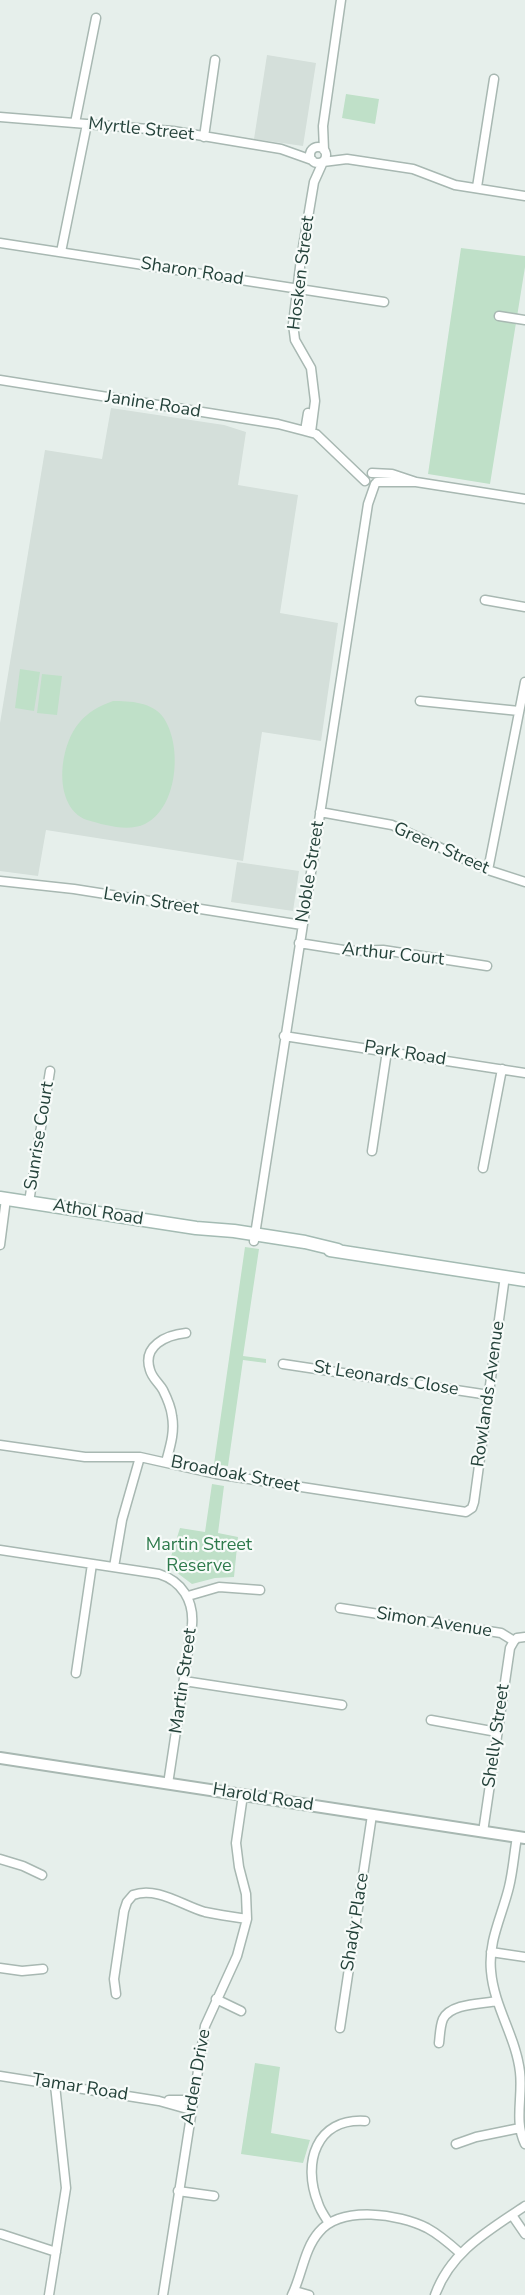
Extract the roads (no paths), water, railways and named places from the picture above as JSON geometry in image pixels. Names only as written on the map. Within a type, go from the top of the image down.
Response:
[{"type":"main road","name":"Athol Road","points":[[3,1198],[196,1228],[222,1236],[254,1237],[304,1249],[338,1250],[525,1280]]},
{"type":"street","points":[[323,162],[326,155],[323,126],[341,0]]},
{"type":"street","points":[[75,123],[96,18]]},
{"type":"street","points":[[204,137],[215,60]]},
{"type":"street","points":[[477,187],[494,79]]},
{"type":"street","name":"Myrtle Street","points":[[0,117],[142,128],[280,149],[314,149]]},
{"type":"street","points":[[62,252],[87,124]]},
{"type":"street","points":[[323,126],[310,156],[312,160],[316,163],[347,159]]},
{"type":"street","points":[[314,149],[318,147],[347,159],[413,169],[455,185],[525,196]]},
{"type":"street","name":"Myrtle Street","points":[[280,149],[312,160]]},
{"type":"street","name":"Hosken Street","points":[[312,160],[314,182]]},
{"type":"street","name":"Hosken Street","points":[[308,429],[315,401],[311,368],[297,345],[294,331],[301,259],[314,182],[323,162]]},
{"type":"street","name":"Sharon Road","points":[[0,243],[384,302]]},
{"type":"street","points":[[499,316],[525,320]]},
{"type":"street","name":"Janine Road","points":[[0,380],[308,429]]},
{"type":"street","points":[[308,429],[371,479],[416,482],[525,499]]},
{"type":"street","name":"Noble Street","points":[[254,1237],[371,479]]},
{"type":"street","points":[[485,600],[525,607]]},
{"type":"street","points":[[488,870],[525,682]]},
{"type":"street","points":[[420,701],[519,711]]},
{"type":"street","name":"Green Street","points":[[320,812],[392,825],[488,870],[525,882]]},
{"type":"street","name":"Levin Street","points":[[0,881],[74,889],[302,925]]},
{"type":"street","name":"Arthur Court","points":[[299,943],[350,951],[382,950],[487,966]]},
{"type":"street","name":"Park Road","points":[[284,1036],[525,1073]]},
{"type":"street","points":[[372,1151],[387,1052]]},
{"type":"street","points":[[483,1168],[502,1070]]},
{"type":"street","name":"Sunrise Court","points":[[29,1202],[50,1071]]},
{"type":"street","points":[[0,1245],[3,1198]]},
{"type":"street","name":"Rowlands Avenue","points":[[470,1510],[474,1502],[505,1276]]},
{"type":"street","points":[[166,1462],[173,1432],[172,1416],[163,1389],[152,1374],[149,1359],[151,1350],[158,1341],[172,1335],[186,1333]]},
{"type":"street","name":"St Leonards Close","points":[[284,1364],[489,1395]]},
{"type":"street","name":"Broadoak Street","points":[[0,1445],[85,1457],[140,1456],[216,1474],[461,1512],[470,1510]]},
{"type":"street","points":[[114,1567],[122,1520],[140,1456]]},
{"type":"street","points":[[0,1550],[164,1575],[175,1582],[188,1596],[219,1587],[260,1590]]},
{"type":"street","points":[[76,1673],[92,1564]]},
{"type":"street","name":"Martin Street","points":[[168,1784],[193,1619],[188,1596]]},
{"type":"street","name":"Simon Avenue","points":[[340,1608],[501,1633],[514,1641],[525,1637]]},
{"type":"street","name":"Shelly Street","points":[[483,1832],[510,1648],[514,1641]]},
{"type":"street","points":[[184,1681],[342,1706]]},
{"type":"street","points":[[431,1720],[497,1732]]},
{"type":"street","name":"Harold Road","points":[[0,1758],[521,1838]]},
{"type":"street","name":"Arden Drive","points":[[163,2295],[190,2110],[205,2026],[237,1956],[247,1919],[246,1894],[236,1842],[243,1795]]},
{"type":"street","name":"Shady Place","points":[[340,2028],[372,1815]]},
{"type":"street","points":[[521,1838],[509,1887],[496,1922],[491,1952],[491,1972],[497,2001],[522,2061],[519,2128],[525,2144]]},
{"type":"street","points":[[0,1859],[42,1875]]},
{"type":"street","points":[[116,1994],[115,1973],[124,1911],[133,1895],[144,1893],[160,1895],[204,1912],[247,1919]]},
{"type":"street","points":[[491,1952],[525,1958]]},
{"type":"street","points":[[0,1968],[22,1971],[43,1969]]},
{"type":"street","points":[[216,1999],[241,2011]]},
{"type":"street","points":[[439,2043],[443,2019],[449,2013],[462,2007],[497,2001]]},
{"type":"street","name":"Tamar Road","points":[[0,2076],[159,2101],[190,2110]]},
{"type":"street","points":[[50,2295],[66,2178],[55,2085]]},
{"type":"street","name":"Tamar Road","points":[[159,2101],[192,2100]]},
{"type":"street","points":[[329,2223],[318,2205],[313,2186],[312,2166],[315,2149],[324,2134],[336,2125],[349,2121],[365,2121]]},
{"type":"street","points":[[456,2144],[476,2137],[519,2128]]},
{"type":"street","points":[[178,2191],[214,2196]]},
{"type":"street","points":[[435,2295],[442,2277],[460,2253],[474,2240],[525,2206]]},
{"type":"street","points":[[309,2295],[294,2293],[311,2245],[318,2233],[329,2223],[354,2214],[411,2222],[437,2234],[460,2253]]},
{"type":"street","points":[[512,2215],[525,2234]]},
{"type":"street","points":[[2,2234],[56,2252]]},
{"type":"park label","name":"Martin Street Reserve","points":[[199,1556]]}]
